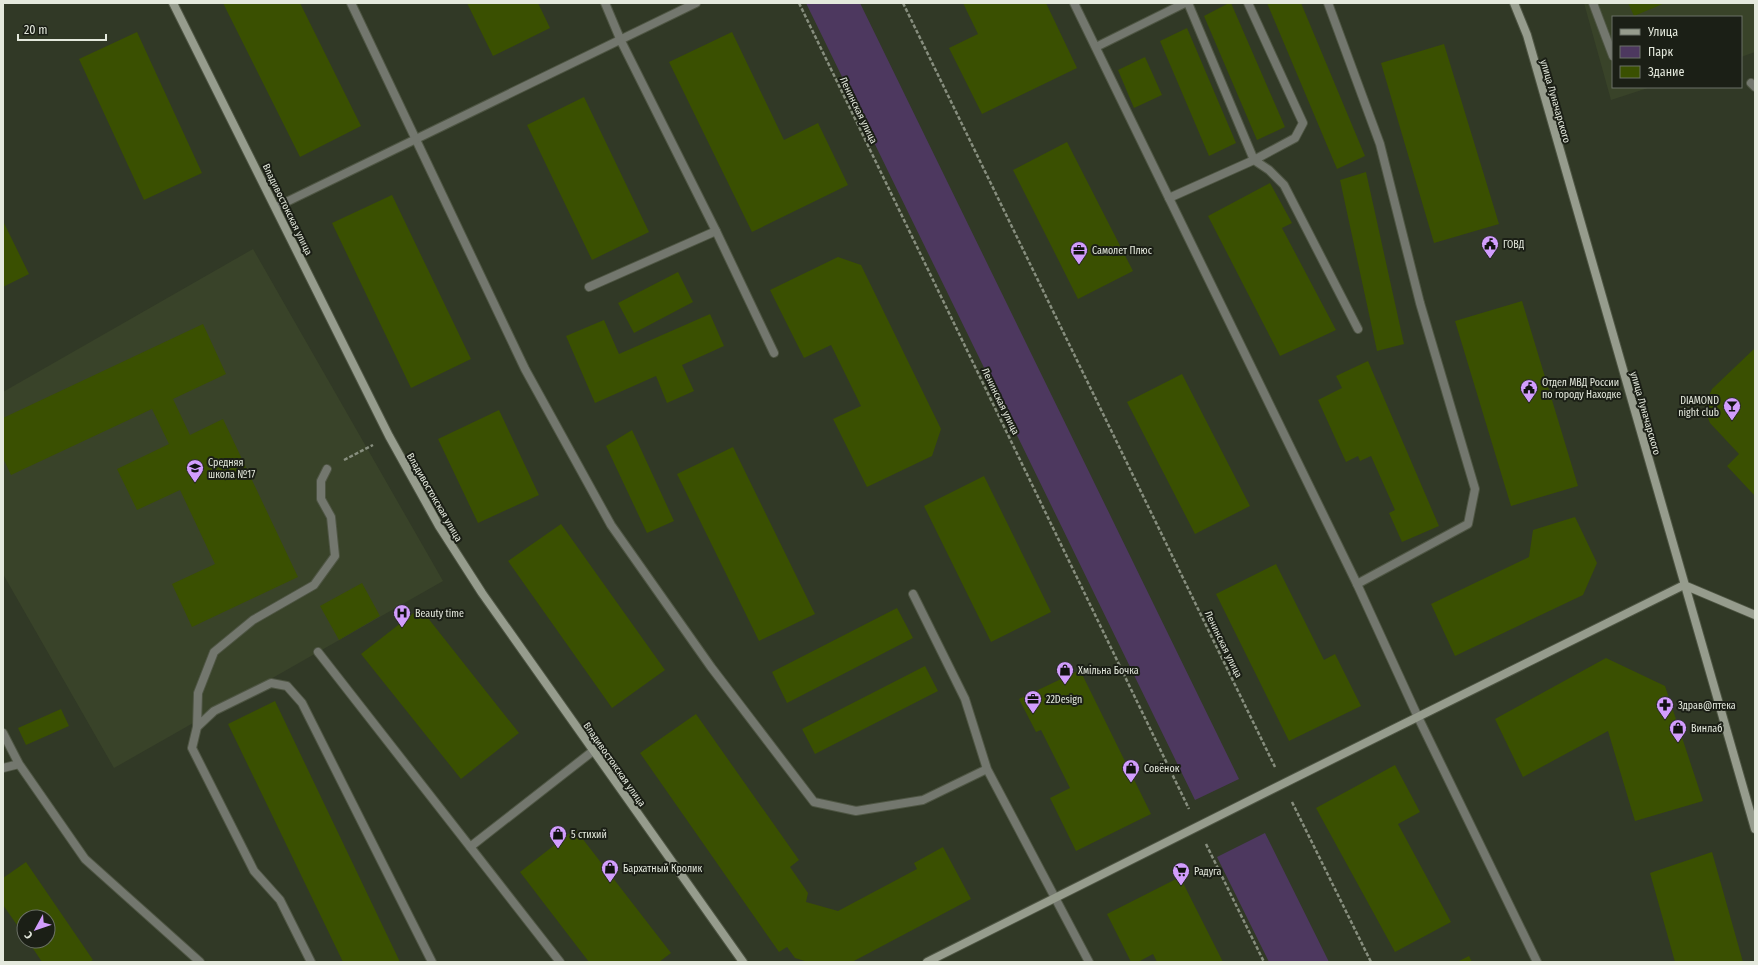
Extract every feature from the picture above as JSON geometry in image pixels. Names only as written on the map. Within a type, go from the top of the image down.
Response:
[{"type":"main road","name":"Владивостокская улица","points":[[174,3],[389,436],[439,526],[482,593],[743,962]]},
{"type":"main road","name":"улица Луначарского","points":[[1514,3],[1527,35],[1755,829]]},
{"type":"main road","points":[[927,962],[1284,784],[1417,715],[1684,585],[1755,615]]},
{"type":"street","points":[[351,3],[525,369],[611,525],[711,667],[814,802],[856,811],[923,800],[987,769]]},
{"type":"street","points":[[605,3],[621,41],[716,231],[774,353]]},
{"type":"street","points":[[276,207],[415,138],[621,41],[696,3]]},
{"type":"street","points":[[1074,3],[1357,584],[1417,715],[1537,962]]},
{"type":"street","points":[[1096,47],[1186,3],[1254,160],[1269,170],[1284,185],[1358,329]]},
{"type":"street","points":[[1169,198],[1254,160],[1295,138],[1303,123],[1248,3]]},
{"type":"street","points":[[1328,3],[1380,144],[1420,303],[1476,489],[1468,524],[1357,584]]},
{"type":"street","points":[[1593,3],[1612,53]]},
{"type":"street","points":[[589,287],[716,231]]},
{"type":"street","points":[[311,962],[280,900],[254,871],[192,748],[197,727],[198,693],[214,652],[253,620],[314,585],[335,556],[331,517],[321,498],[321,481],[327,469]]},
{"type":"street","points":[[913,594],[965,699],[987,769],[1088,962]]},
{"type":"street","points":[[318,652],[560,962]]},
{"type":"street","points":[[197,727],[214,711],[271,683],[287,686],[302,703],[432,962]]},
{"type":"street","points":[[3,733],[18,764],[85,859],[200,962]]},
{"type":"street","points":[[470,847],[593,751]]},
{"type":"street","points":[[3,768],[18,764]]},
{"type":"path","name":"Ленинская улица","points":[[799,3],[1188,806]]},
{"type":"path","name":"Ленинская улица","points":[[903,3],[1268,752]]},
{"type":"path","points":[[327,469],[389,436]]},
{"type":"path","points":[[1301,819],[1371,962]]},
{"type":"path","points":[[1213,859],[1264,962]]},
{"type":"shaded area","points":[[1584,3],[1755,3],[1755,52],[1742,57],[1742,16],[1612,16],[1612,88],[1648,88],[1611,100]]},
{"type":"shaded area","name":"Средняя школа №17","points":[[253,249],[443,581],[114,768],[3,574],[3,392]]},
{"type":"green space","points":[[806,3],[860,3],[1239,779],[1195,800]]},
{"type":"green space","points":[[1265,833],[1329,962],[1269,962],[1217,857]]},
{"type":"building","points":[[223,3],[300,3],[361,126],[300,157]]},
{"type":"building","points":[[467,3],[538,3],[550,28],[493,56]]},
{"type":"building","points":[[963,3],[1046,3],[1077,68],[982,114],[949,48],[978,34]]},
{"type":"building","points":[[1231,3],[1285,127],[1257,140],[1204,16]]},
{"type":"building","points":[[1267,3],[1301,3],[1365,156],[1337,169]]},
{"type":"building","points":[[1628,3],[1665,3],[1634,16]]},
{"type":"building","points":[[1187,28],[1236,143],[1209,156],[1160,41]]},
{"type":"building","points":[[137,32],[202,173],[144,200],[79,59]]},
{"type":"building","points":[[732,32],[784,140],[818,123],[848,185],[752,232],[669,62]]},
{"type":"building","points":[[1444,44],[1499,224],[1434,243],[1381,63]]},
{"type":"building","points":[[1145,57],[1162,95],[1134,108],[1118,70]]},
{"type":"building","points":[[584,97],[649,232],[592,260],[527,125]]},
{"type":"building","points":[[1067,142],[1133,271],[1078,299],[1013,170]]},
{"type":"building","points":[[1366,172],[1404,344],[1377,351],[1340,180]]},
{"type":"building","points":[[1270,183],[1292,223],[1282,228],[1336,330],[1280,356],[1208,216]]},
{"type":"building","points":[[392,195],[471,359],[411,388],[332,223]]},
{"type":"building","points":[[3,221],[29,274],[3,287]]},
{"type":"building","points":[[838,257],[861,265],[941,429],[932,456],[867,487],[833,419],[861,406],[831,345],[804,358],[770,290]]},
{"type":"building","points":[[678,272],[693,302],[634,333],[618,303]]},
{"type":"building","points":[[1522,301],[1578,486],[1511,506],[1455,321]]},
{"type":"building","points":[[710,314],[724,346],[682,365],[694,391],[667,403],[656,376],[595,403],[566,336],[604,320],[619,354]]},
{"type":"building","points":[[203,324],[226,374],[173,399],[190,435],[223,419],[298,577],[192,627],[172,584],[215,564],[180,490],[137,510],[117,469],[169,444],[152,409],[11,475],[3,458],[3,418]]},
{"type":"building","name":"DIAMOND night club","points":[[1755,348],[1755,496],[1727,466],[1739,454],[1710,423],[1706,414],[1705,404],[1712,389]]},
{"type":"building","points":[[1368,361],[1439,526],[1402,542],[1389,513],[1395,510],[1371,456],[1360,461],[1358,456],[1346,462],[1318,400],[1342,388],[1336,376]]},
{"type":"building","points":[[1182,374],[1250,506],[1195,534],[1127,402]]},
{"type":"building","points":[[499,410],[539,495],[478,523],[438,439]]},
{"type":"building","points":[[632,430],[674,521],[647,533],[606,446]]},
{"type":"building","points":[[733,447],[815,614],[759,641],[677,474]]},
{"type":"building","points":[[984,476],[1051,612],[991,642],[924,506]]},
{"type":"building","points":[[1575,517],[1597,563],[1583,595],[1455,656],[1431,604],[1529,557],[1533,530]]},
{"type":"building","points":[[561,524],[665,670],[612,708],[508,561]]},
{"type":"building","points":[[1276,564],[1324,660],[1335,654],[1361,706],[1289,741],[1216,594]]},
{"type":"building","points":[[362,583],[380,616],[339,640],[320,606]]},
{"type":"building","points":[[420,608],[519,733],[461,779],[361,654]]},
{"type":"building","points":[[897,608],[913,638],[787,703],[772,672]]},
{"type":"building","points":[[1606,658],[1665,686],[1703,801],[1635,821],[1608,731],[1523,777],[1495,719]]},
{"type":"building","points":[[925,666],[938,691],[815,754],[802,729]]},
{"type":"building","points":[[1080,670],[1151,814],[1076,851],[1050,798],[1070,788],[1041,730],[1036,732],[1019,699]]},
{"type":"building","points":[[275,701],[400,962],[343,962],[228,724]]},
{"type":"building","points":[[61,709],[69,726],[26,745],[18,728]]},
{"type":"building","points":[[696,714],[799,860],[790,867],[808,893],[806,902],[838,911],[917,869],[914,863],[943,847],[971,899],[852,962],[808,962],[795,958],[787,947],[779,952],[640,753]]},
{"type":"building","points":[[1395,765],[1420,812],[1398,824],[1451,922],[1395,952],[1316,808]]},
{"type":"building","points":[[575,829],[671,953],[659,962],[589,962],[520,872]]},
{"type":"building","points":[[1712,852],[1743,962],[1675,962],[1650,873]]},
{"type":"building","points":[[26,862],[93,960],[89,962],[42,962],[33,949],[56,949],[56,909],[16,909],[16,924],[3,905],[3,878]]},
{"type":"building","points":[[1180,877],[1223,962],[1157,962],[1153,954],[1138,962],[1131,962],[1107,914]]},
{"type":"building","points":[[1469,956],[1472,962],[1457,962]]},
{"type":"place","name":"ГОВД","points":[[1490,259]]},
{"type":"place","name":"Самолет Плюс","points":[[1079,265]]},
{"type":"place","name":"Отдел МВД России по городу Находке","points":[[1529,403]]},
{"type":"place","name":"DIAMOND night club","points":[[1732,421]]},
{"type":"place","name":"Средняя школа №17","points":[[195,483]]},
{"type":"place","name":"Beauty time","points":[[402,628]]},
{"type":"place","name":"Хмільна Бочка","points":[[1065,685]]},
{"type":"place","name":"22Design","points":[[1033,714]]},
{"type":"place","name":"Здрав@птека","points":[[1665,720]]},
{"type":"place","name":"Винлаб","points":[[1678,743]]},
{"type":"place","name":"Совёнок","points":[[1131,783]]},
{"type":"place","name":"5 стихий","points":[[558,849]]},
{"type":"place","name":"Бархатный Кролик","points":[[610,883]]},
{"type":"place","name":"Радуга","points":[[1181,886]]}]
